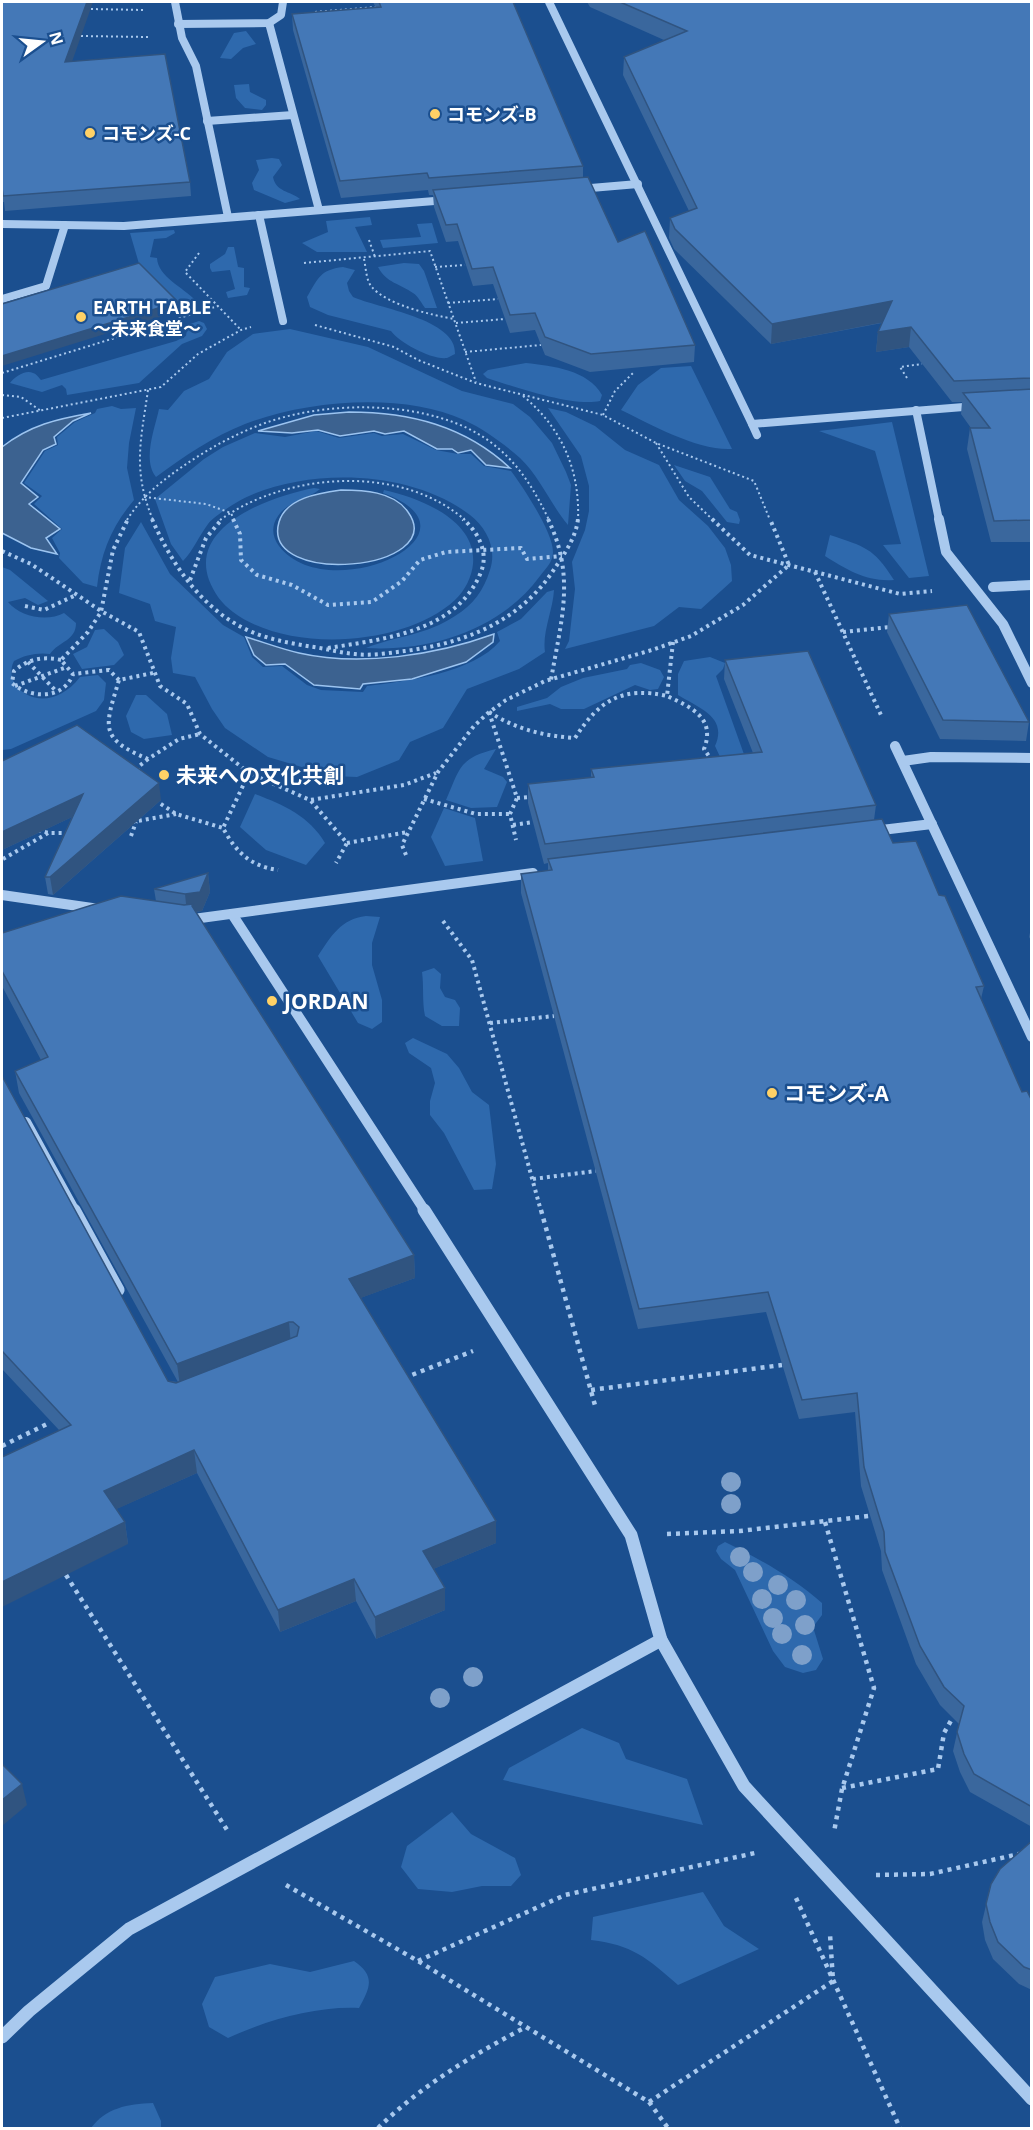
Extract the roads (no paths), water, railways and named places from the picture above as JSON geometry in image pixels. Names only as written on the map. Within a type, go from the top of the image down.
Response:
[{"type":"lane","points":[[175,2],[182,38],[196,66],[228,217]]},
{"type":"lane","points":[[178,24],[269,23],[281,15],[283,2]]},
{"type":"lane","points":[[552,2],[757,435]]},
{"type":"lane","points":[[269,23],[319,210]]},
{"type":"lane","points":[[207,121],[293,115]]},
{"type":"lane","points":[[567,190],[638,184]]},
{"type":"lane","points":[[2,224],[124,226],[460,199]]},
{"type":"lane","points":[[259,215],[284,321]]},
{"type":"lane","points":[[2,299],[46,286],[64,225]]},
{"type":"lane","points":[[752,424],[986,406]]},
{"type":"lane","points":[[916,410],[946,552],[1003,624],[1032,683]]},
{"type":"lane","points":[[993,587],[1032,585]]},
{"type":"lane","points":[[895,746],[1032,1037]]},
{"type":"lane","points":[[903,761],[931,757],[1032,758]]},
{"type":"lane","points":[[861,833],[932,824]]},
{"type":"lane","points":[[174,919],[187,920],[543,872]]},
{"type":"lane","points":[[2,895],[105,909]]},
{"type":"lane","points":[[232,914],[507,1338],[631,1535],[661,1640],[744,1786],[1032,2098]]},
{"type":"lane","points":[[18,1107],[125,1303]]},
{"type":"lane","points":[[2,2037],[29,2011],[129,1929],[661,1640]]},
{"type":"place","name":"コモンズ-B","points":[[435,114]]},
{"type":"place","name":"コモンズ-C","points":[[90,133]]},
{"type":"place","name":"EARTH TABLE 〜未来食堂〜","points":[[81,317]]},
{"type":"place","name":"未来への文化共創","points":[[164,775]]},
{"type":"place","name":"JORDAN","points":[[272,1001]]},
{"type":"place","name":"コモンズ-A","points":[[772,1093]]}]
